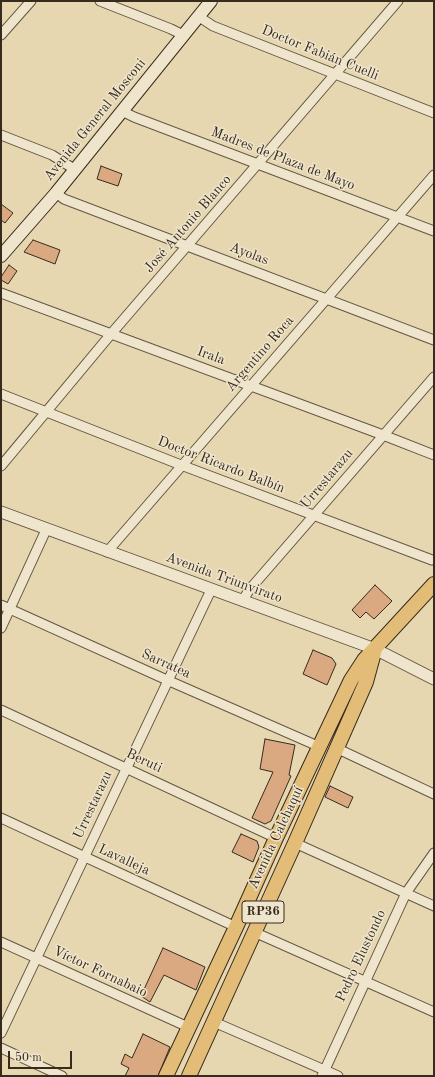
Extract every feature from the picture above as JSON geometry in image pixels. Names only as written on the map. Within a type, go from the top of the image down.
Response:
[{"type":"main road","name":"Avenida General Mosconi","points":[[1,256],[56,193],[211,1]]},
{"type":"main road","name":"Avenida Calchaquí","points":[[166,1076],[276,838],[357,668],[434,584]]},
{"type":"main road","name":"Avenida Calchaquí","points":[[190,1076],[366,682],[375,649]]},
{"type":"street","points":[[1,35],[30,1]]},
{"type":"street","points":[[100,1],[171,28],[183,35]]},
{"type":"street","name":"José Antonio Blanco","points":[[1,466],[111,334],[398,1]]},
{"type":"street","name":"Doctor Fabián Cuelli","points":[[198,16],[213,26],[434,113]]},
{"type":"street","name":"Madres de Plaza de Mayo","points":[[122,111],[258,165],[434,231]]},
{"type":"street","points":[[1,135],[52,155],[74,169]]},
{"type":"street","name":"Argentino Roca","points":[[107,552],[434,175]]},
{"type":"street","name":"Ayolas","points":[[56,193],[64,199],[434,340]]},
{"type":"street","name":"Irala","points":[[1,293],[434,455]]},
{"type":"street","name":"Urrestarazu","points":[[242,601],[250,589],[434,377]]},
{"type":"street","name":"Doctor Ricardo Balbín","points":[[1,394],[181,465],[432,560]]},
{"type":"street","name":"Avenida Triunvirato","points":[[1,512],[46,530],[375,649],[434,678]]},
{"type":"street","points":[[1,628],[46,530]]},
{"type":"street","name":"Urrestarazu","points":[[1,1033],[211,590]]},
{"type":"street","name":"Sarratea","points":[[1,605],[320,747]]},
{"type":"street","name":"Beruti","points":[[1,710],[276,838]]},
{"type":"street","points":[[336,748],[434,794]]},
{"type":"street","name":"Lavalleja","points":[[1,818],[236,927]]},
{"type":"street","points":[[295,842],[434,906]]},
{"type":"street","name":"Pedro Elustondo","points":[[323,1073],[406,893],[434,853]]},
{"type":"street","points":[[254,932],[434,1012]]},
{"type":"street","name":"Víctor Fornabaio","points":[[1,942],[188,1027]]},
{"type":"street","points":[[214,1022],[323,1073],[338,1076]]},
{"type":"street","points":[[1,1048],[62,1076]]},
{"type":"building","points":[[101,166],[122,174],[118,186],[97,179]]},
{"type":"building","points":[[1,204],[13,213],[5,223],[1,220]]},
{"type":"building","points":[[33,240],[60,250],[55,264],[24,252]]},
{"type":"building","points":[[9,265],[17,271],[8,284],[1,280],[1,277]]},
{"type":"building","points":[[375,585],[392,601],[374,619],[366,612],[360,618],[352,610]]},
{"type":"building","points":[[313,650],[332,658],[336,664],[327,685],[303,674]]},
{"type":"building","points":[[265,739],[295,745],[289,775],[291,776],[271,821],[265,824],[252,818],[273,772],[260,769]]},
{"type":"building","points":[[330,786],[353,797],[348,808],[325,797]]},
{"type":"building","points":[[241,834],[257,841],[259,847],[253,862],[232,852]]},
{"type":"building","points":[[163,948],[205,967],[196,990],[164,975],[150,1002],[141,996]]},
{"type":"building","points":[[143,1034],[170,1047],[158,1076],[125,1076],[129,1068],[121,1064],[125,1054],[132,1058]]}]
